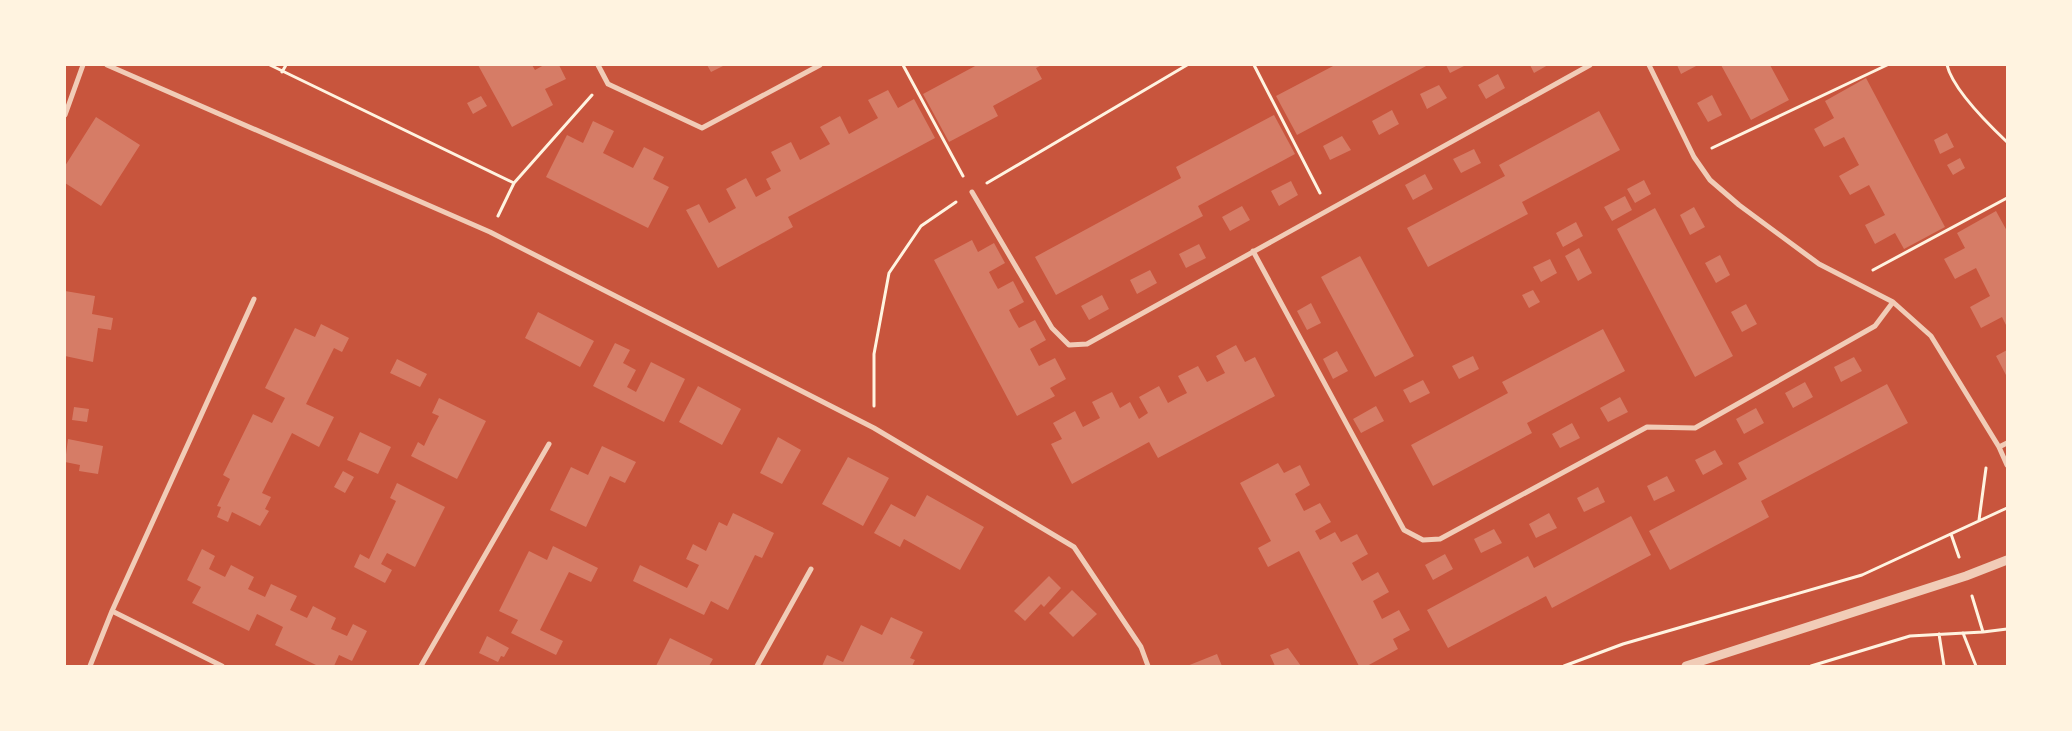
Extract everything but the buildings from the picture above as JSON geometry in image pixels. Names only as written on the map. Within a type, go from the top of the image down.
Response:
[{"type":"street","points":[[65,115],[83,65]]},
{"type":"street","points":[[107,65],[490,232],[874,428],[1074,547],[1141,646],[1148,666]]},
{"type":"street","points":[[598,65],[608,84],[702,128],[820,65]]},
{"type":"street","points":[[972,192],[1052,328],[1069,345],[1087,344],[1590,65]]},
{"type":"street","points":[[1649,65],[1694,157],[1710,180],[1739,205],[1819,264],[1893,302],[1931,336],[1999,447],[2007,466]]},
{"type":"street","points":[[1253,251],[1404,530],[1423,540],[1440,539],[1647,427],[1695,428],[1875,326],[1893,302]]},
{"type":"street","points":[[90,666],[112,611],[254,299]]},
{"type":"street","points":[[1999,447],[2007,443]]},
{"type":"street","points":[[421,666],[549,444]]},
{"type":"street","points":[[1686,666],[1966,576],[2007,560]]},
{"type":"street","points":[[757,666],[810,569]]},
{"type":"street","points":[[112,611],[222,666]]},
{"type":"path","points":[[270,65],[514,183]]},
{"type":"path","points":[[282,72],[286,65]]},
{"type":"path","points":[[903,65],[972,192]]},
{"type":"path","points":[[874,428],[874,354],[889,273],[921,226],[972,192],[1186,65]]},
{"type":"path","points":[[1254,65],[1328,209]]},
{"type":"path","points":[[1694,157],[1887,65]]},
{"type":"path","points":[[1947,65],[1949,73],[1978,114],[2007,142]]},
{"type":"path","points":[[490,232],[514,183],[587,98],[608,84]]},
{"type":"path","points":[[1851,282],[2007,198]]},
{"type":"path","points":[[1979,520],[1986,466],[1999,447]]},
{"type":"path","points":[[1564,666],[1624,644],[1862,575],[2007,508]]},
{"type":"path","points":[[1811,666],[1910,636],[2007,629]]},
{"type":"path","points":[[1963,633],[1976,666]]},
{"type":"path","points":[[1939,634],[1944,666]]}]
